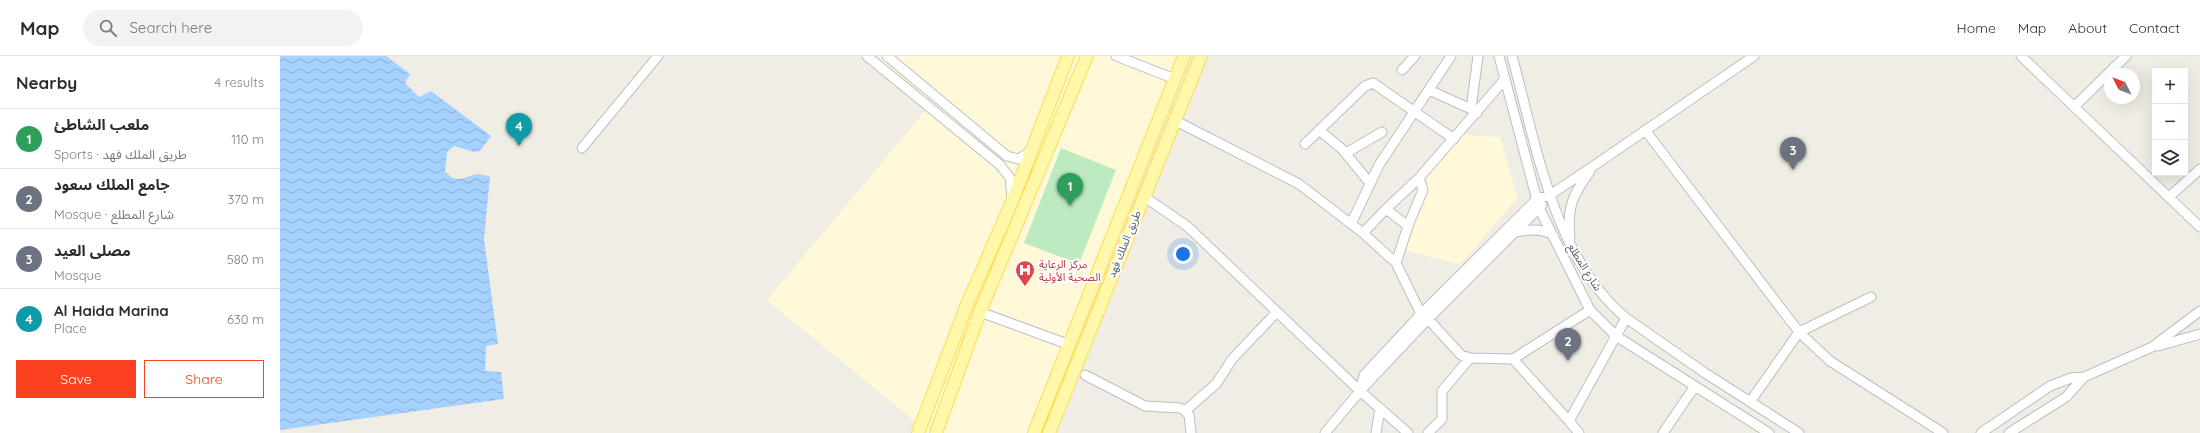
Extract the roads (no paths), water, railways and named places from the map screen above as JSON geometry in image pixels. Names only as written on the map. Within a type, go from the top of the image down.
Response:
[{"type":"main road","points":[[918,433],[966,307],[1011,204],[1068,56]]},
{"type":"main road","points":[[936,433],[980,312],[1087,56]]},
{"type":"main road","name":"طريق الملك فهد","points":[[1034,433],[1184,56]]},
{"type":"main road","name":"طريق الملك فهد","points":[[1049,433],[1143,196],[1201,56]]},
{"type":"main road","points":[[1108,247],[1121,252]]},
{"type":"street","points":[[582,148],[658,56]]},
{"type":"street","points":[[867,56],[1006,171],[1012,184],[1011,204]]},
{"type":"street","points":[[887,56],[1007,156],[1018,159],[1023,157],[1034,145]]},
{"type":"street","points":[[1116,56],[1175,79]]},
{"type":"street","points":[[1402,70],[1415,56]]},
{"type":"street","points":[[1351,224],[1369,182],[1414,110],[1451,56]]},
{"type":"street","points":[[1474,111],[1478,56]]},
{"type":"street","name":"شارع المطلع","points":[[1499,56],[1539,208],[1590,310],[1616,336],[1769,433]]},
{"type":"street","name":"شارع المطلع","points":[[1512,56],[1553,208],[1570,244],[1592,281],[1614,308],[1626,318],[1705,373],[1799,433]]},
{"type":"street","points":[[1424,316],[1539,208],[1550,195],[1754,56]]},
{"type":"street","points":[[2021,56],[2200,227]]},
{"type":"street","points":[[2075,106],[2126,56]]},
{"type":"street","points":[[1364,233],[1386,209],[1419,178],[1454,139],[1474,111],[1505,79]]},
{"type":"street","points":[[1305,144],[1368,84],[1373,84],[1414,110],[1454,139]]},
{"type":"street","points":[[1429,90],[1474,111]]},
{"type":"street","points":[[1174,120],[1299,184],[1364,233],[1396,263],[1424,316],[1461,355],[1470,358],[1513,360],[1590,310]]},
{"type":"street","points":[[1319,130],[1346,154],[1369,182]]},
{"type":"street","points":[[1645,130],[1799,332],[1830,361],[1943,433]]},
{"type":"street","points":[[1346,154],[1382,132]]},
{"type":"street","points":[[1570,244],[1568,217],[1572,199],[1592,167]]},
{"type":"street","points":[[2170,197],[2200,169]]},
{"type":"street","points":[[1396,263],[1408,226],[1423,190],[1419,178]]},
{"type":"street","points":[[1325,433],[1424,316],[1537,199],[1550,195]]},
{"type":"street","points":[[1143,196],[1187,226],[1360,391],[1408,433]]},
{"type":"street","points":[[1386,209],[1408,226]]},
{"type":"street","points":[[1514,232],[1535,229],[1543,230],[1552,234]]},
{"type":"street","points":[[1750,402],[1799,332],[1871,296]]},
{"type":"street","points":[[2152,347],[2200,311]]},
{"type":"street","points":[[980,312],[1070,345]]},
{"type":"street","points":[[1186,411],[1216,384],[1233,358],[1277,312]]},
{"type":"street","points":[[2200,316],[2200,321]]},
{"type":"street","points":[[1569,421],[1626,318]]},
{"type":"street","points":[[1981,433],[2050,386],[2071,378],[2084,377],[2152,347],[2200,334]]},
{"type":"street","points":[[1428,433],[1442,419],[1442,391],[1470,358]]},
{"type":"street","points":[[1513,360],[1579,433]]},
{"type":"street","points":[[1085,375],[1145,406],[1180,408],[1186,411],[1189,415],[1191,433]]},
{"type":"street","points":[[2009,433],[2066,397],[2084,377]]},
{"type":"street","points":[[1663,433],[1696,386]]},
{"type":"street","points":[[1376,433],[1380,408]]},
{"type":"water","points":[[280,56],[386,56],[410,74],[405,83],[419,97],[431,91],[491,136],[480,151],[474,152],[454,146],[447,152],[445,171],[453,178],[457,179],[477,174],[490,176],[484,239],[498,344],[486,346],[485,371],[501,372],[504,399],[280,430]]},
{"type":"place","name":"Al Haida Marina","points":[[519,146]]},
{"type":"place","name":"مصلى العيد","points":[[1793,170]]},
{"type":"place","name":"ملعب الشاطئ","points":[[1070,206]]},
{"type":"place","name":"مركز الرعاية الصحية الأولية","points":[[1025,287]]},
{"type":"place","name":"جامع الملك سعود","points":[[1568,361]]}]
